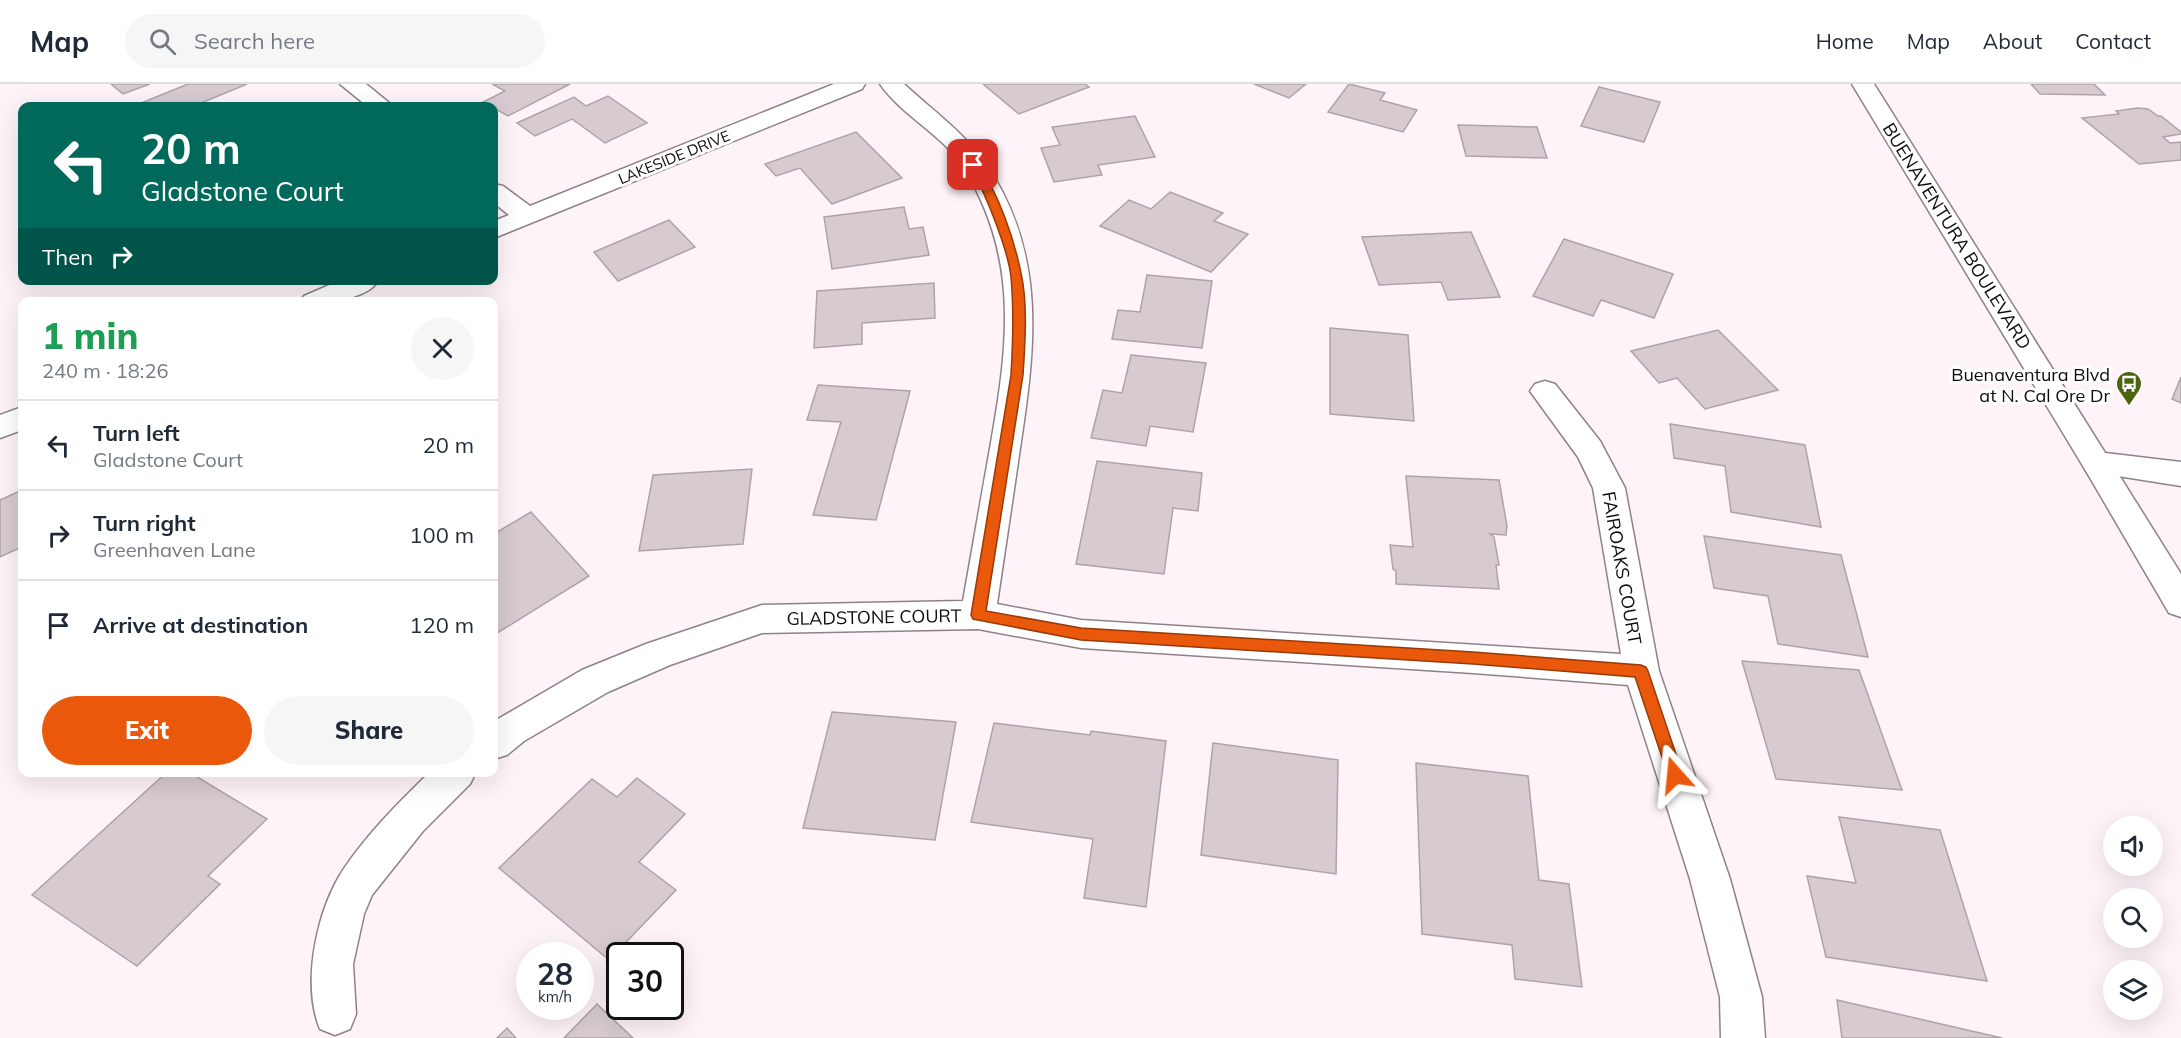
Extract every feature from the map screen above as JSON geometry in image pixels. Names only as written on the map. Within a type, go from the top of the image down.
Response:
[{"type":"street","points":[[351,84],[376,102]]},
{"type":"street","name":"LAKESIDE DRIVE","points":[[498,228],[854,84]]},
{"type":"street","points":[[891,84],[964,151],[983,178],[998,216],[1016,274],[1019,337],[1017,375],[978,615]]},
{"type":"street","name":"BUENAVENTURA BOULEVARD","points":[[1863,84],[2181,603]]},
{"type":"street","points":[[498,194],[527,216]]},
{"type":"street","points":[[326,297],[354,285]]},
{"type":"street","name":"FAIROAKS COURT","points":[[1545,391],[1589,447],[1601,466],[1609,488],[1641,671],[1710,879],[1740,997],[1743,1038]]},
{"type":"street","points":[[0,427],[18,420]]},
{"type":"street","points":[[2097,463],[2181,474]]},
{"type":"street","name":"GLADSTONE COURT","points":[[498,740],[595,681],[658,654],[762,619],[978,615],[1081,634],[1473,658],[1641,671]]},
{"type":"street","points":[[335,1014],[332,964],[344,912],[358,882],[409,818],[452,777]]},
{"type":"building","points":[[111,84],[150,84],[123,94]]},
{"type":"building","points":[[188,84],[247,84],[204,102],[144,102]]},
{"type":"building","points":[[492,84],[570,84],[508,116],[498,110],[498,102],[483,102],[505,91]]},
{"type":"building","points":[[983,84],[1085,84],[1089,87],[1019,114]]},
{"type":"building","points":[[1254,84],[1306,84],[1289,98]]},
{"type":"building","points":[[1349,84],[1385,93],[1380,100],[1417,110],[1403,132],[1328,112]]},
{"type":"building","points":[[2031,84],[2094,84],[2105,95],[2040,94]]},
{"type":"building","points":[[1599,87],[1660,102],[1644,142],[1581,126]]},
{"type":"building","points":[[608,96],[647,123],[605,143],[572,119],[535,136],[517,123],[574,97],[586,106]]},
{"type":"building","points":[[2148,109],[2161,116],[2181,132],[2181,134],[2163,137],[2170,143],[2181,142],[2181,160],[2139,164],[2082,118],[2119,114],[2116,111]]},
{"type":"building","points":[[1135,116],[1155,157],[1098,165],[1102,175],[1054,182],[1041,148],[1060,145],[1052,127]]},
{"type":"building","points":[[1458,125],[1537,127],[1547,158],[1466,156]]},
{"type":"building","points":[[856,132],[902,178],[832,204],[800,168],[776,176],[765,164]]},
{"type":"building","points":[[1170,192],[1223,213],[1214,221],[1248,234],[1211,272],[1100,226],[1129,200],[1151,209]]},
{"type":"building","points":[[904,207],[909,229],[923,227],[929,255],[832,269],[824,217]]},
{"type":"building","points":[[669,220],[695,247],[618,281],[594,252]]},
{"type":"building","points":[[1471,232],[1500,297],[1448,300],[1441,282],[1379,285],[1362,237]]},
{"type":"building","points":[[1564,239],[1673,274],[1654,318],[1601,300],[1593,316],[1533,296]]},
{"type":"building","points":[[1147,275],[1212,281],[1202,348],[1112,339],[1118,310],[1140,312]]},
{"type":"building","points":[[934,283],[935,318],[862,323],[862,344],[814,348],[817,291]]},
{"type":"building","points":[[1330,328],[1408,335],[1414,421],[1330,414]]},
{"type":"building","points":[[1718,330],[1778,390],[1705,409],[1677,378],[1659,383],[1631,351]]},
{"type":"building","points":[[1131,355],[1206,363],[1193,432],[1150,426],[1146,446],[1091,438],[1103,390],[1122,393]]},
{"type":"building","points":[[2181,377],[2181,403],[2172,399]]},
{"type":"building","points":[[818,385],[910,391],[876,520],[813,515],[841,422],[807,420]]},
{"type":"building","points":[[1670,424],[1805,445],[1821,527],[1731,512],[1725,466],[1674,458]]},
{"type":"building","points":[[1097,461],[1202,473],[1198,511],[1173,508],[1164,574],[1076,564]]},
{"type":"building","points":[[752,469],[743,544],[639,551],[653,475]]},
{"type":"building","points":[[1406,476],[1499,480],[1507,526],[1506,535],[1490,534],[1494,537],[1499,565],[1496,565],[1499,589],[1396,584],[1396,571],[1393,569],[1390,545],[1413,547]]},
{"type":"building","points":[[18,492],[18,549],[0,557],[0,500]]},
{"type":"building","points":[[531,512],[589,576],[498,633],[498,532]]},
{"type":"building","points":[[1704,536],[1841,555],[1868,657],[1778,644],[1768,596],[1714,588]]},
{"type":"building","points":[[1742,661],[1859,670],[1902,790],[1776,779]]},
{"type":"building","points":[[832,712],[956,722],[935,840],[803,828]]},
{"type":"building","points":[[994,723],[1090,735],[1091,731],[1166,741],[1146,907],[1084,898],[1093,839],[971,822]]},
{"type":"building","points":[[1213,743],[1338,760],[1336,874],[1201,855]]},
{"type":"building","points":[[1416,763],[1528,776],[1539,880],[1569,884],[1582,987],[1515,979],[1512,945],[1422,934]]},
{"type":"building","points":[[162,777],[197,777],[267,819],[208,876],[220,884],[137,966],[32,895]]},
{"type":"building","points":[[637,778],[685,814],[639,862],[676,890],[626,942],[606,942],[606,957],[594,947],[594,942],[587,942],[499,868],[592,779],[617,797]]},
{"type":"building","points":[[1839,817],[1940,830],[1987,981],[1826,957],[1807,876],[1856,883]]},
{"type":"building","points":[[1837,1000],[2002,1038],[1842,1038]]},
{"type":"building","points":[[597,1004],[606,1012],[606,1020],[614,1020],[633,1038],[564,1038],[581,1020],[594,1020],[594,1007]]},
{"type":"building","points":[[507,1028],[516,1038],[497,1038]]},
{"type":"place","name":"Buenaventura Blvd at N. Cal Ore Dr","points":[[2129,407]]},
{"type":"route","points":[[973,165],[983,178],[998,216],[1016,274],[1019,299],[1017,375],[978,615],[1081,634],[1473,658],[1641,671],[1675,775]]}]
